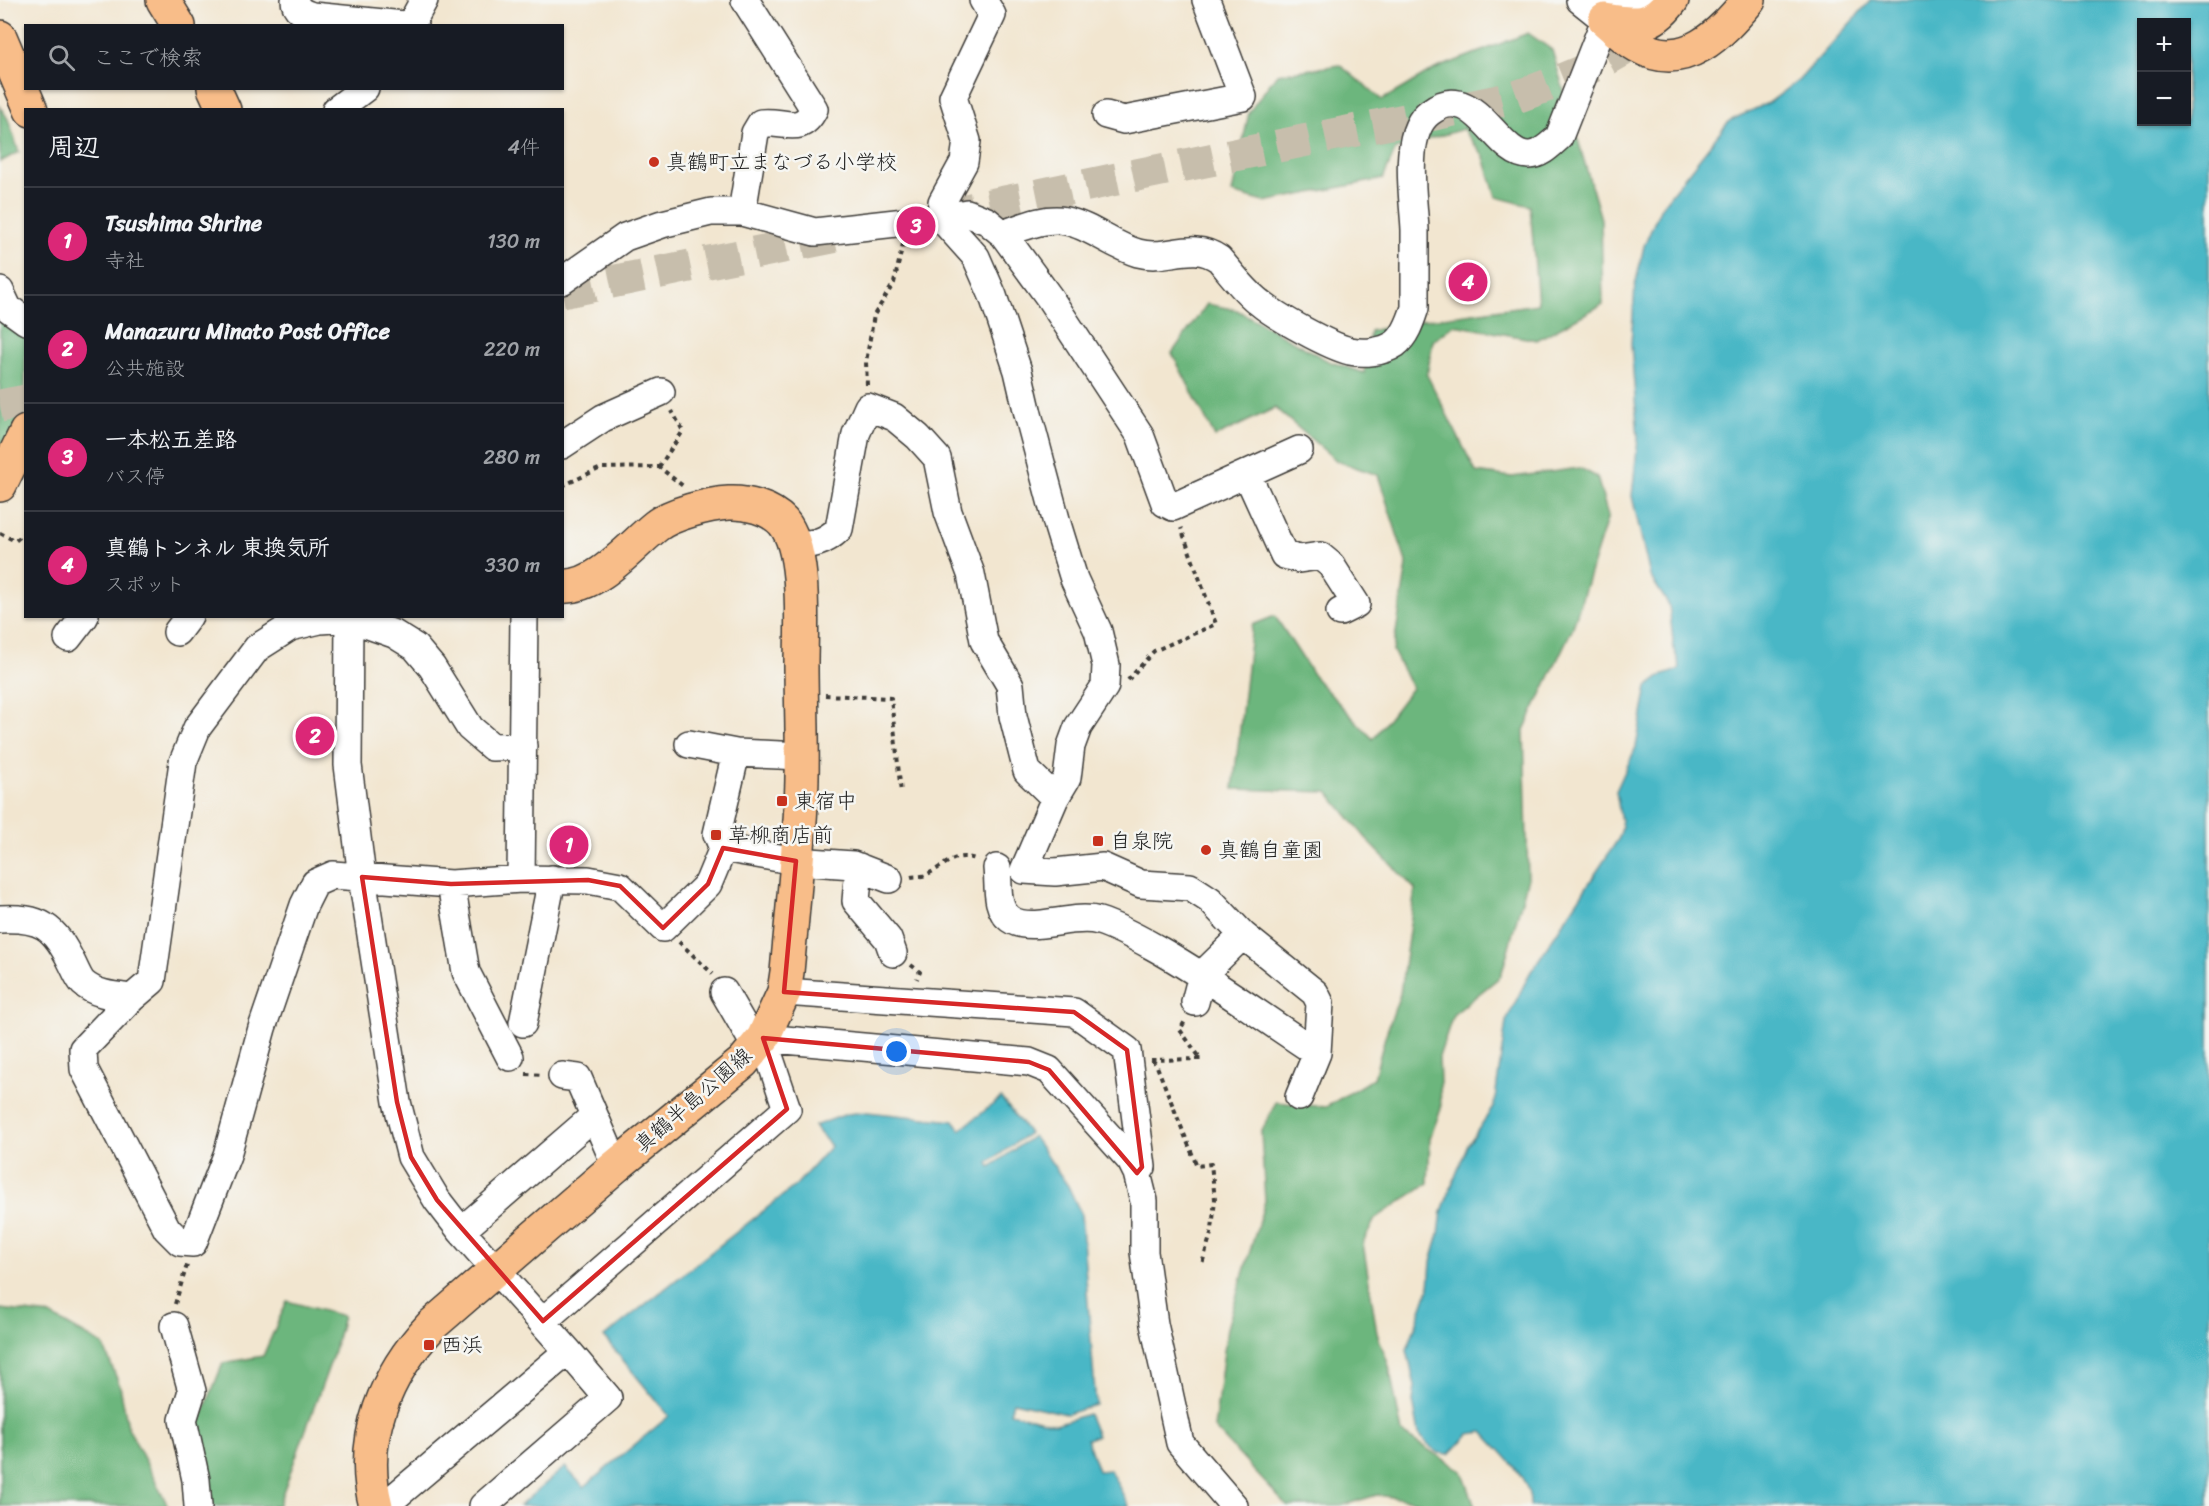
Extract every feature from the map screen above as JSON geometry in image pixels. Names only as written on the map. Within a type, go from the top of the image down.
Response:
[{"type":"main road","points":[[163,0],[178,24]]},
{"type":"main road","points":[[1593,10],[1630,24],[1659,16],[1672,0]]},
{"type":"main road","points":[[1593,10],[1635,45],[1666,56],[1677,55],[1708,42],[1749,0]]},
{"type":"main road","points":[[10,50],[30,108]]},
{"type":"main road","points":[[215,90],[223,108]]},
{"type":"main road","points":[[0,485],[24,436]]},
{"type":"main road","name":"真鶴半島公園線","points":[[376,1506],[370,1472],[371,1445],[377,1412],[389,1384],[416,1342],[432,1325],[616,1166],[743,1062],[760,1042],[784,992],[801,803],[802,756],[801,577],[794,544],[783,522],[752,505],[729,503],[709,506],[658,525],[618,562],[590,579],[564,586]]},
{"type":"street","points":[[295,0],[295,4],[302,12],[312,16],[401,24]]},
{"type":"street","points":[[412,24],[424,0]]},
{"type":"street","points":[[742,212],[755,134],[761,123],[801,125],[810,118],[814,109],[745,0]]},
{"type":"street","points":[[983,0],[992,15],[952,97],[967,141],[964,162],[942,202],[941,218],[976,257],[996,306],[1018,370],[1030,425],[1074,579],[1098,631],[1106,665],[1105,686],[1078,727],[1071,746],[1067,778],[1055,798],[1024,870],[1055,872],[1103,867],[1141,884],[1190,887],[1210,900],[1243,935],[1315,993],[1320,1003],[1317,1053],[1299,1097]]},
{"type":"street","points":[[1106,115],[1124,120],[1243,97],[1206,0]]},
{"type":"street","points":[[1003,234],[1047,220],[1065,221],[1080,225],[1138,253],[1153,255],[1197,250],[1211,253],[1261,305],[1313,335],[1350,351],[1379,351],[1395,343],[1402,336],[1415,308],[1412,157],[1417,130],[1427,113],[1440,105],[1455,105],[1471,109],[1514,151],[1528,156],[1544,151],[1559,137],[1593,10],[1640,0]]},
{"type":"street","points":[[37,90],[45,108]]},
{"type":"street","points":[[339,108],[362,90]]},
{"type":"street","points":[[564,280],[625,237],[662,224],[711,212],[742,212],[815,232],[967,213],[987,221],[1003,234],[1049,297],[1140,435],[1165,503],[1173,507],[1299,450]]},
{"type":"street","points":[[0,291],[8,308],[24,320]]},
{"type":"street","points":[[564,444],[603,418],[661,392]]},
{"type":"street","points":[[794,544],[809,544],[828,539],[839,529],[856,434],[868,407],[894,417],[918,437],[937,458],[948,512],[971,574],[984,641],[1010,685],[1013,716],[1027,771],[1055,798]]},
{"type":"street","points":[[1247,474],[1284,555],[1299,559],[1320,556],[1331,565],[1356,604],[1340,612]]},
{"type":"street","points":[[68,638],[83,618]]},
{"type":"street","points":[[339,618],[290,627],[257,648],[197,728],[183,762],[152,981],[132,998],[84,1049],[84,1069],[167,1229],[180,1242],[193,1243],[227,1155],[262,1028],[304,905],[315,883],[333,874],[451,884],[521,879],[588,880],[620,886],[663,928],[708,885],[723,848],[717,834],[736,753]]},
{"type":"street","points":[[349,618],[348,765],[362,878],[397,1102],[411,1157],[437,1200],[461,1231],[543,1321],[608,1398],[483,1506]]},
{"type":"street","points":[[352,618],[394,634],[415,647],[432,667],[470,728],[492,747],[523,746]]},
{"type":"street","points":[[521,879],[524,618]]},
{"type":"street","points":[[689,744],[736,753],[802,756]]},
{"type":"street","points":[[723,848],[796,861],[853,865],[889,879]]},
{"type":"street","points":[[859,867],[856,901],[888,939],[893,953]]},
{"type":"street","points":[[998,868],[1000,906],[1010,919],[1022,924],[1088,917],[1105,922],[1202,975],[1317,1053]]},
{"type":"street","points":[[523,1023],[552,879]]},
{"type":"street","points":[[451,884],[466,972],[510,1057]]},
{"type":"street","points":[[0,919],[24,918],[40,922],[62,943],[83,983],[107,995],[132,998]]},
{"type":"street","points":[[1195,1002],[1202,975],[1243,935]]},
{"type":"street","points":[[543,1321],[787,1109],[760,1042],[724,992]]},
{"type":"street","points":[[784,992],[1074,1012],[1139,1055],[1142,1167],[1137,1173]]},
{"type":"street","points":[[760,1042],[1029,1062],[1049,1070],[1131,1161],[1137,1173],[1144,1201],[1144,1252],[1154,1324],[1180,1443],[1234,1506]]},
{"type":"street","points":[[562,1076],[578,1078],[616,1166]]},
{"type":"street","points":[[461,1231],[594,1116]]},
{"type":"street","points":[[174,1326],[192,1391],[183,1420],[196,1480],[198,1506]]},
{"type":"street","points":[[384,1506],[568,1352]]},
{"type":"path","points":[[868,407],[866,362],[874,315],[894,283],[903,242]]},
{"type":"path","points":[[659,467],[683,431],[661,392]]},
{"type":"path","points":[[564,485],[601,468],[659,467],[709,506]]},
{"type":"path","points":[[1105,686],[1130,679],[1154,651],[1216,624],[1173,507]]},
{"type":"path","points":[[0,533],[15,541],[24,534]]},
{"type":"path","points":[[801,694],[891,698],[901,793]]},
{"type":"path","points":[[889,879],[925,876],[948,860],[969,857],[998,868]]},
{"type":"path","points":[[663,928],[712,972],[724,992]]},
{"type":"path","points":[[893,953],[920,972],[909,1000]]},
{"type":"path","points":[[1139,1055],[1201,1059],[1180,1030],[1195,1002]]},
{"type":"path","points":[[1139,1055],[1156,1064],[1197,1166],[1211,1164],[1215,1199],[1212,1230],[1202,1264]]},
{"type":"path","points":[[174,1326],[175,1305],[193,1243]]},
{"type":"highlighted area","points":[[723,848],[796,861],[784,992],[1074,1012],[1127,1050],[1142,1167],[1137,1173],[1049,1070],[1029,1062],[763,1038],[787,1109],[543,1321],[437,1200],[411,1157],[397,1102],[362,877],[451,884],[588,880],[620,886],[663,928],[708,884]]},
{"type":"green space","points":[[1528,33],[1552,50],[1601,219],[1603,304],[1537,340],[1454,325],[1433,341],[1427,375],[1476,472],[1512,477],[1580,468],[1597,477],[1608,516],[1573,627],[1524,730],[1528,878],[1501,976],[1453,1015],[1439,1057],[1441,1109],[1430,1138],[1428,1183],[1375,1219],[1363,1243],[1377,1333],[1389,1366],[1402,1433],[1462,1471],[1475,1506],[1426,1506],[1419,1501],[1377,1495],[1341,1506],[1287,1506],[1214,1428],[1227,1328],[1265,1201],[1261,1133],[1276,1102],[1326,1107],[1374,1078],[1400,994],[1415,889],[1370,843],[1328,792],[1233,789],[1252,625],[1275,616],[1316,679],[1373,739],[1412,688],[1393,651],[1407,565],[1378,475],[1337,461],[1275,408],[1215,437],[1172,353],[1207,304],[1237,310],[1328,361],[1364,373],[1370,331],[1423,320],[1538,304],[1530,206],[1496,197],[1484,157],[1463,129],[1396,149],[1383,179],[1264,202],[1232,193],[1249,112],[1277,74],[1340,65],[1382,100],[1435,69]]},
{"type":"green space","points":[[0,106],[8,119],[19,152],[0,162]]},
{"type":"green space","points":[[0,296],[24,312],[24,407],[0,462]]},
{"type":"green space","points":[[287,1301],[343,1316],[332,1358],[278,1506],[205,1506],[199,1423],[223,1363],[263,1356]]},
{"type":"green space","points":[[0,1309],[50,1315],[103,1345],[120,1386],[128,1427],[168,1506],[0,1506]]},
{"type":"water","points":[[1871,0],[2209,0],[2209,1506],[1530,1506],[1526,1485],[1520,1475],[1483,1432],[1469,1434],[1450,1454],[1439,1453],[1419,1434],[1413,1401],[1415,1386],[1407,1350],[1429,1288],[1431,1262],[1439,1234],[1442,1211],[1467,1146],[1494,1106],[1506,1021],[1530,973],[1619,838],[1622,828],[1616,791],[1636,747],[1647,687],[1661,676],[1678,670],[1680,667],[1674,649],[1669,605],[1650,576],[1632,496],[1638,439],[1631,344],[1635,286],[1644,246],[1661,207],[1729,121],[1770,102],[1799,80]]},
{"type":"water","points":[[1001,1098],[1029,1133],[988,1163],[990,1167],[1033,1136],[1068,1186],[1081,1214],[1096,1405],[1067,1414],[1013,1402],[1010,1413],[1056,1424],[1088,1414],[1097,1436],[1087,1439],[1098,1471],[1110,1470],[1129,1506],[519,1506],[565,1467],[584,1487],[669,1416],[604,1337],[796,1185],[831,1146],[814,1126],[847,1114],[867,1112],[954,1121],[960,1130]]},
{"type":"tunnel","points":[[941,215],[1513,98],[1588,69],[1640,40],[1656,28]]},
{"type":"tunnel","points":[[564,292],[847,234]]},
{"type":"tunnel","points":[[0,406],[24,401]]},
{"type":"place","name":"真鶴町立まなづる小学校","points":[[654,162]]},
{"type":"place","name":"一本松五差路","points":[[916,226]]},
{"type":"place","name":"真鶴トンネル 東換気所","points":[[1468,282]]},
{"type":"place","name":"Manazuru Minato Post Office","points":[[315,736]]},
{"type":"place","name":"東宿中","points":[[782,801]]},
{"type":"place","name":"草柳商店前","points":[[716,835]]},
{"type":"place","name":"自泉院","points":[[1098,841]]},
{"type":"place","name":"Tsushima Shrine","points":[[569,845]]},
{"type":"place","name":"真鶴自童園","points":[[1206,850]]},
{"type":"place","name":"西浜","points":[[429,1345]]}]
